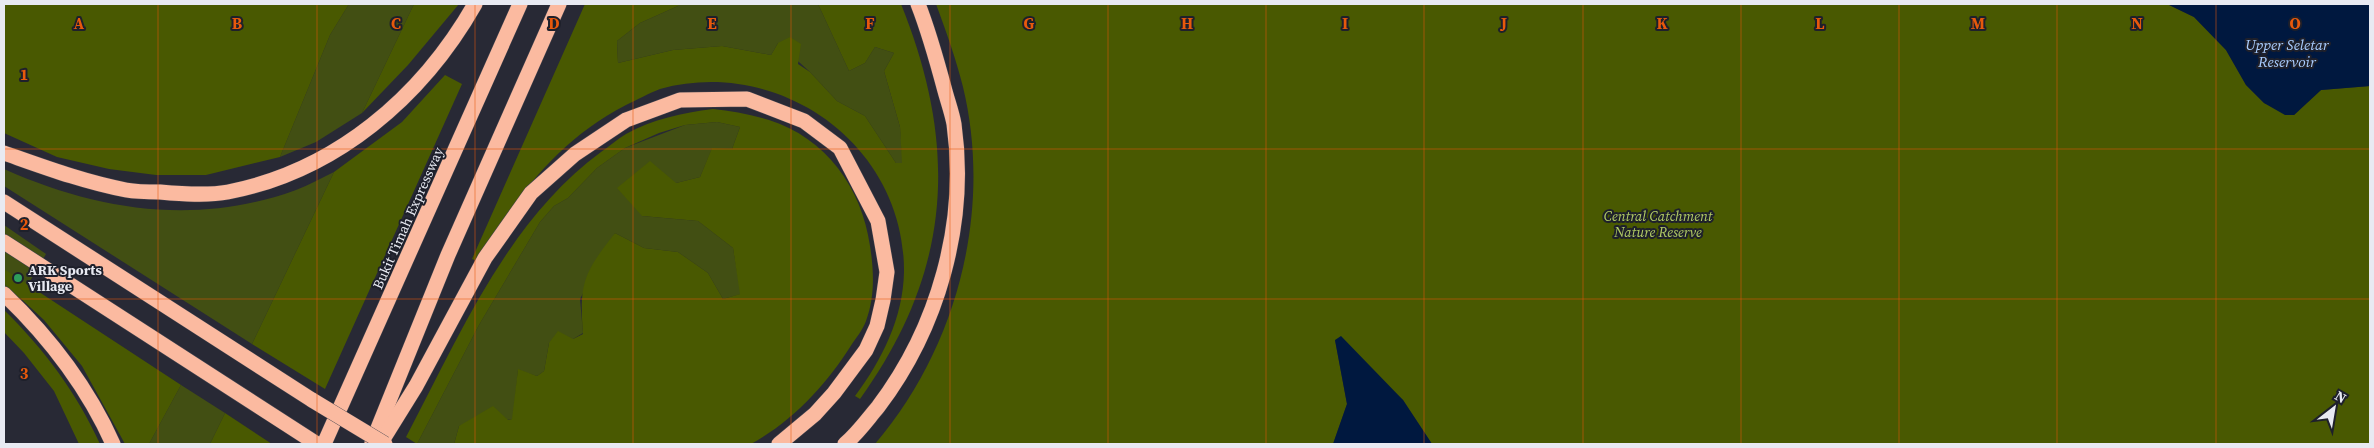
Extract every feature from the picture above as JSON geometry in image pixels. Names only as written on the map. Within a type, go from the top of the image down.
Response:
[{"type":"highway","points":[[4,152],[73,178],[128,190],[184,194],[227,192],[266,182],[305,167],[358,137],[388,114],[414,88],[446,50],[475,4]]},
{"type":"highway","name":"Bukit Timah Expressway","points":[[324,444],[520,4]]},
{"type":"highway","points":[[372,444],[448,255],[559,4]]},
{"type":"highway","points":[[845,444],[857,434],[898,381],[915,350],[941,283],[950,247],[957,186],[954,123],[932,39],[918,4]]},
{"type":"highway","points":[[380,444],[416,386],[485,258],[532,192],[575,154],[626,120],[680,100],[747,99],[804,121],[840,148],[878,222],[886,272],[883,300],[877,326],[857,364],[815,414],[779,444]]},
{"type":"highway","points":[[4,202],[188,322],[385,444]]},
{"type":"highway","points":[[4,242],[317,444]]},
{"type":"highway","points":[[4,294],[36,324],[72,368],[98,412],[113,444]]},
{"type":"green space","points":[[4,4],[349,4],[330,35],[280,157],[206,175],[156,175],[109,169],[57,157],[4,133]]},
{"type":"green space","points":[[349,4],[414,4],[362,113],[316,142],[280,157],[330,35]]},
{"type":"green space","points":[[414,4],[459,4],[408,65],[362,113]]},
{"type":"green space","points":[[585,4],[678,4],[678,6],[640,23],[617,41],[618,63],[673,50],[722,46],[771,55],[778,43],[790,37],[801,44],[798,64],[810,72],[837,101],[865,116],[896,163],[902,163],[900,127],[884,71],[894,53],[875,47],[865,63],[849,71],[818,4],[901,4],[920,57],[932,108],[938,159],[937,208],[929,256],[913,304],[891,351],[860,399],[855,396],[882,353],[900,306],[904,272],[899,226],[883,185],[859,150],[827,120],[790,99],[749,86],[705,82],[660,89],[626,105],[601,120],[558,153],[523,193],[477,261],[472,259]]},
{"type":"green space","points":[[678,4],[818,4],[849,71],[865,63],[875,47],[894,53],[884,71],[900,127],[903,163],[896,163],[865,116],[837,101],[810,72],[778,43],[771,55],[722,46],[673,50],[618,63],[617,41],[640,23],[678,6]]},
{"type":"green space","name":"Central Catchment Nature Reserve","points":[[936,4],[2167,4],[2194,17],[2226,50],[2246,85],[2264,103],[2294,115],[2321,90],[2370,86],[2370,444],[1432,444],[1403,400],[1335,340],[1347,404],[1333,444],[875,444],[904,406],[928,365],[947,322],[961,276],[970,229],[973,182],[971,134],[963,87],[951,45]]},
{"type":"green space","points":[[445,75],[462,84],[325,389],[252,344],[334,172],[402,122]]},
{"type":"green space","points":[[713,109],[769,120],[789,128],[808,139],[824,152],[850,185],[866,225],[873,274],[869,312],[860,333],[842,359],[808,400],[781,424],[751,444],[454,444],[459,426],[493,406],[508,420],[512,419],[518,369],[537,376],[544,371],[549,343],[558,331],[573,339],[583,334],[582,302],[586,279],[596,258],[615,233],[644,248],[678,252],[708,273],[723,299],[740,294],[733,248],[698,221],[642,216],[617,188],[650,161],[676,183],[700,177],[712,148],[732,149],[740,127],[717,122],[685,125],[659,133],[625,148],[597,168],[568,198],[554,206],[540,222],[479,325],[417,444],[406,437],[466,321],[488,283],[512,246],[538,212],[568,180],[626,134],[668,117]]},
{"type":"green space","points":[[717,122],[740,127],[732,149],[712,149],[700,177],[676,183],[642,216],[698,221],[733,248],[741,294],[723,299],[708,273],[678,252],[644,248],[615,233],[580,299],[583,333],[573,339],[549,343],[544,371],[537,376],[518,370],[513,419],[459,426],[454,444],[417,444],[479,325],[540,222],[554,206],[568,198],[597,168],[625,148],[685,125]]},
{"type":"green space","points":[[4,169],[75,195],[112,204],[148,209],[185,210],[222,208],[259,201],[296,190],[334,172],[252,344],[4,186]]},
{"type":"green space","name":"ARK Sports Village","points":[[4,225],[46,254],[14,308],[4,301]]},
{"type":"green space","points":[[4,269],[181,385],[149,444],[125,444],[82,366],[44,320],[4,283]]},
{"type":"green space","points":[[4,310],[33,340],[58,372],[81,407],[100,444],[79,444],[54,391],[24,353],[4,332]]},
{"type":"green space","points":[[181,385],[225,413],[210,444],[149,444]]},
{"type":"green space","points":[[225,413],[272,444],[210,444]]},
{"type":"water","name":"Upper Seletar Reservoir","points":[[2167,4],[2370,4],[2370,86],[2321,90],[2294,115],[2285,115],[2264,103],[2246,85],[2226,50],[2194,17]]},
{"type":"water","points":[[1341,336],[1403,400],[1432,444],[1333,444],[1347,404],[1335,340]]},
{"type":"place","name":"ARK Sports Village","points":[[18,278]]}]
